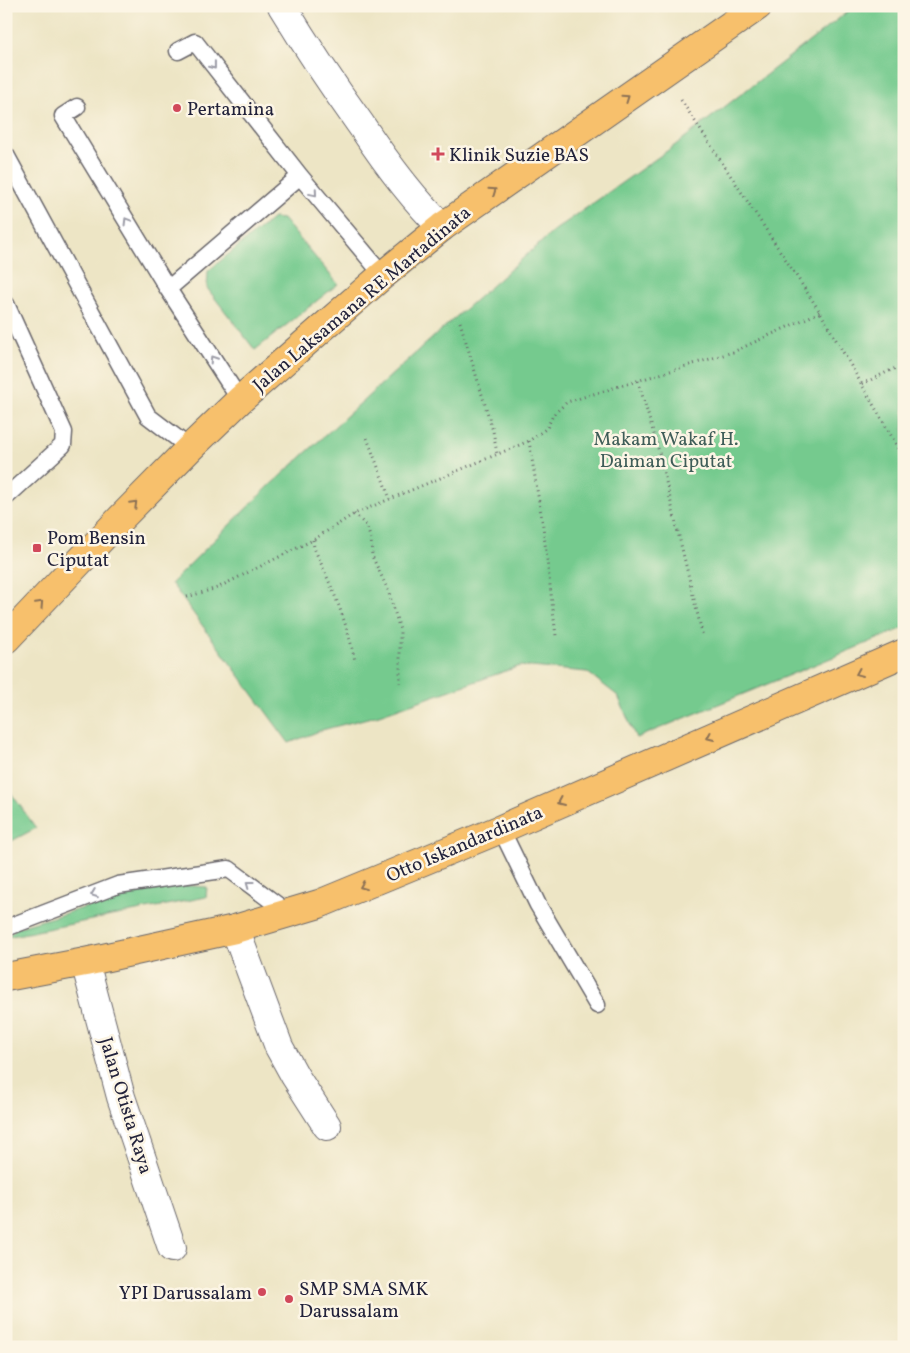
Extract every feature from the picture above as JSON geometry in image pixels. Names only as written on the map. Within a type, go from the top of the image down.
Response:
[{"type":"highway","name":"Jalan Laksamana RE Martadinata","points":[[6,639],[190,448],[240,400],[383,275],[442,227],[758,6]]},
{"type":"highway","name":"Otto Iskandardinata","points":[[6,977],[85,962],[235,929],[319,904],[501,828],[904,653]]},
{"type":"street","points":[[282,6],[319,65],[384,160],[442,227]]},
{"type":"street","points":[[235,929],[279,1047],[327,1126]]},
{"type":"street","name":"Jalan Otista Raya","points":[[85,962],[121,1097],[172,1248]]},
{"type":"lane","points":[[178,51],[194,42],[300,176],[383,275]]},
{"type":"lane","points":[[77,107],[63,116],[168,289],[240,400]]},
{"type":"lane","points":[[8,161],[148,416],[190,448]]},
{"type":"lane","points":[[168,289],[300,176]]},
{"type":"lane","points":[[6,304],[64,432],[64,445],[6,497]]},
{"type":"lane","points":[[501,828],[538,905],[597,1005]]},
{"type":"lane","points":[[6,928],[118,885],[229,869],[288,913]]},
{"type":"path","points":[[663,72],[820,312],[904,458]]},
{"type":"path","points":[[187,597],[218,588],[313,540],[354,514],[529,441],[546,428],[553,415],[567,402],[733,352],[820,312]]},
{"type":"path","points":[[460,322],[493,431],[497,454]]},
{"type":"path","points":[[862,384],[904,364]]},
{"type":"path","points":[[638,381],[658,448],[703,637]]},
{"type":"path","points":[[368,438],[390,500]]},
{"type":"path","points":[[529,441],[543,526],[556,636]]},
{"type":"path","points":[[354,514],[366,525],[371,539],[372,556],[388,590],[400,630],[400,683]]},
{"type":"path","points":[[313,540],[314,548],[350,635],[355,661]]},
{"type":"green space","name":"Makam Wakaf H. Daiman Ciputat","points":[[855,6],[904,6],[904,628],[636,738],[618,696],[587,672],[520,666],[379,715],[322,730],[289,743],[171,583],[267,488],[440,331],[555,230],[674,146]]},
{"type":"green space","points":[[273,218],[283,219],[338,284],[255,350],[207,288],[208,271]]},
{"type":"green space","points":[[6,786],[36,828],[6,844]]},
{"type":"green space","points":[[164,884],[207,887],[206,897],[7,937],[16,928]]},
{"type":"place","name":"Pertamina","points":[[177,108]]},
{"type":"place","name":"Klinik Suzie BAS","points":[[438,154]]},
{"type":"place","name":"Pom Bensin Ciputat","points":[[37,548]]},
{"type":"place","name":"YPI Darussalam","points":[[262,1292]]},
{"type":"place","name":"SMP SMA SMK Darussalam","points":[[289,1299]]}]
